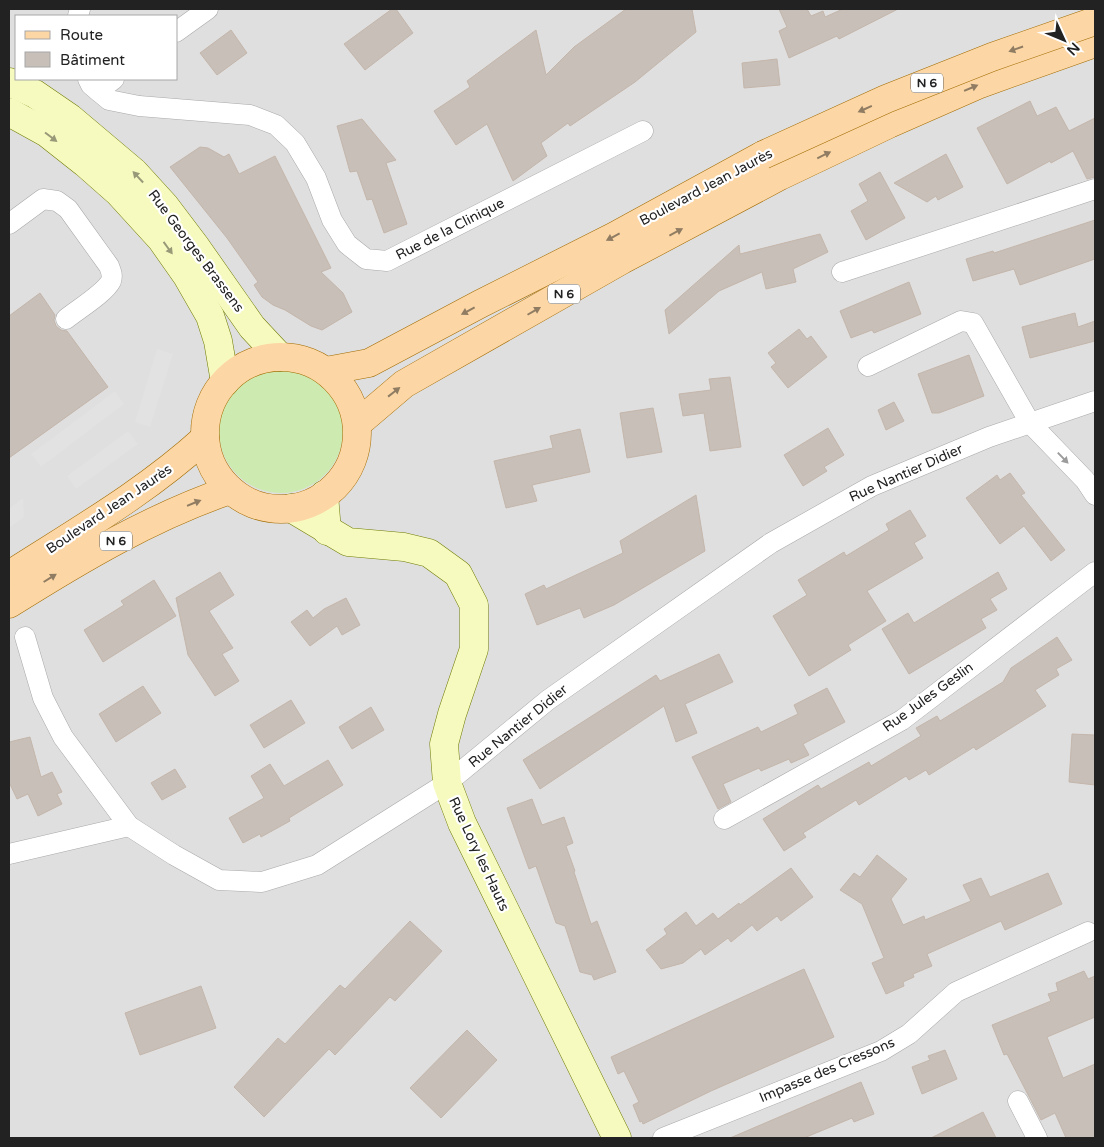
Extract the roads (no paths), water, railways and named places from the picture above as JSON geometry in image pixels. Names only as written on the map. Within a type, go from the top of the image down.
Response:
[{"type":"main road","name":"Boulevard Jean Jaurès","points":[[326,371],[369,363],[613,237],[763,155],[904,92],[992,57],[1095,22]]},
{"type":"main road","name":"Boulevard Jean Jaurès","points":[[357,424],[404,384],[622,260],[780,176],[889,124],[980,84],[1095,43]]},
{"type":"main road","points":[[280,357],[304,360],[326,371],[341,385],[351,403],[357,424],[356,444],[350,464],[340,481],[324,495],[308,504],[291,508],[269,508],[248,502],[230,490],[218,475],[209,457],[206,438],[207,418],[214,399],[225,382],[241,369],[259,360],[280,357]]},
{"type":"main road","name":"Boulevard Jean Jaurès","points":[[9,574],[143,489],[180,462],[206,438]]},
{"type":"main road","name":"Boulevard Jean Jaurès","points":[[9,604],[69,567],[152,522],[195,502],[230,490]]},
{"type":"street","points":[[178,31],[208,9]]},
{"type":"street","points":[[1082,9],[1095,38]]},
{"type":"street","points":[[93,85],[110,80]]},
{"type":"street","name":"Rue Georges Brassens","points":[[9,82],[35,94],[70,118],[134,172],[196,247],[252,326],[280,357]]},
{"type":"street","name":"Rue de la Clinique","points":[[93,85],[109,100],[139,106],[250,115],[276,125],[295,143],[316,178],[332,220],[347,244],[366,259],[387,261],[643,132]]},
{"type":"street","points":[[9,112],[46,133],[85,163],[119,193],[161,239],[187,276],[210,316],[218,341],[225,382]]},
{"type":"street","points":[[842,272],[1095,189]]},
{"type":"street","points":[[9,224],[43,199],[56,201],[68,209],[109,266],[112,274],[110,282],[103,290],[66,319]]},
{"type":"street","points":[[868,366],[961,321],[973,323],[1030,423],[1084,480],[1095,495]]},
{"type":"street","name":"Rue Nantier Didier","points":[[25,637],[43,698],[63,737],[129,826],[174,855],[220,880],[262,882],[317,865],[447,783],[548,700],[771,543],[872,486],[989,437],[1095,401]]},
{"type":"street","points":[[324,495],[328,531]]},
{"type":"street","name":"Rue Lory les Hauts","points":[[291,508],[348,542],[404,546],[429,553],[458,574],[474,605],[474,649],[444,744],[447,783],[466,832],[617,1138]]},
{"type":"street","name":"Rue Jules Geslin","points":[[724,819],[902,720],[1095,572]]},
{"type":"street","points":[[9,854],[129,826]]},
{"type":"street","name":"Impasse des Cressons","points":[[662,1138],[881,1051],[909,1034],[956,992],[1088,932]]},
{"type":"street","points":[[1018,1101],[1037,1138]]}]
